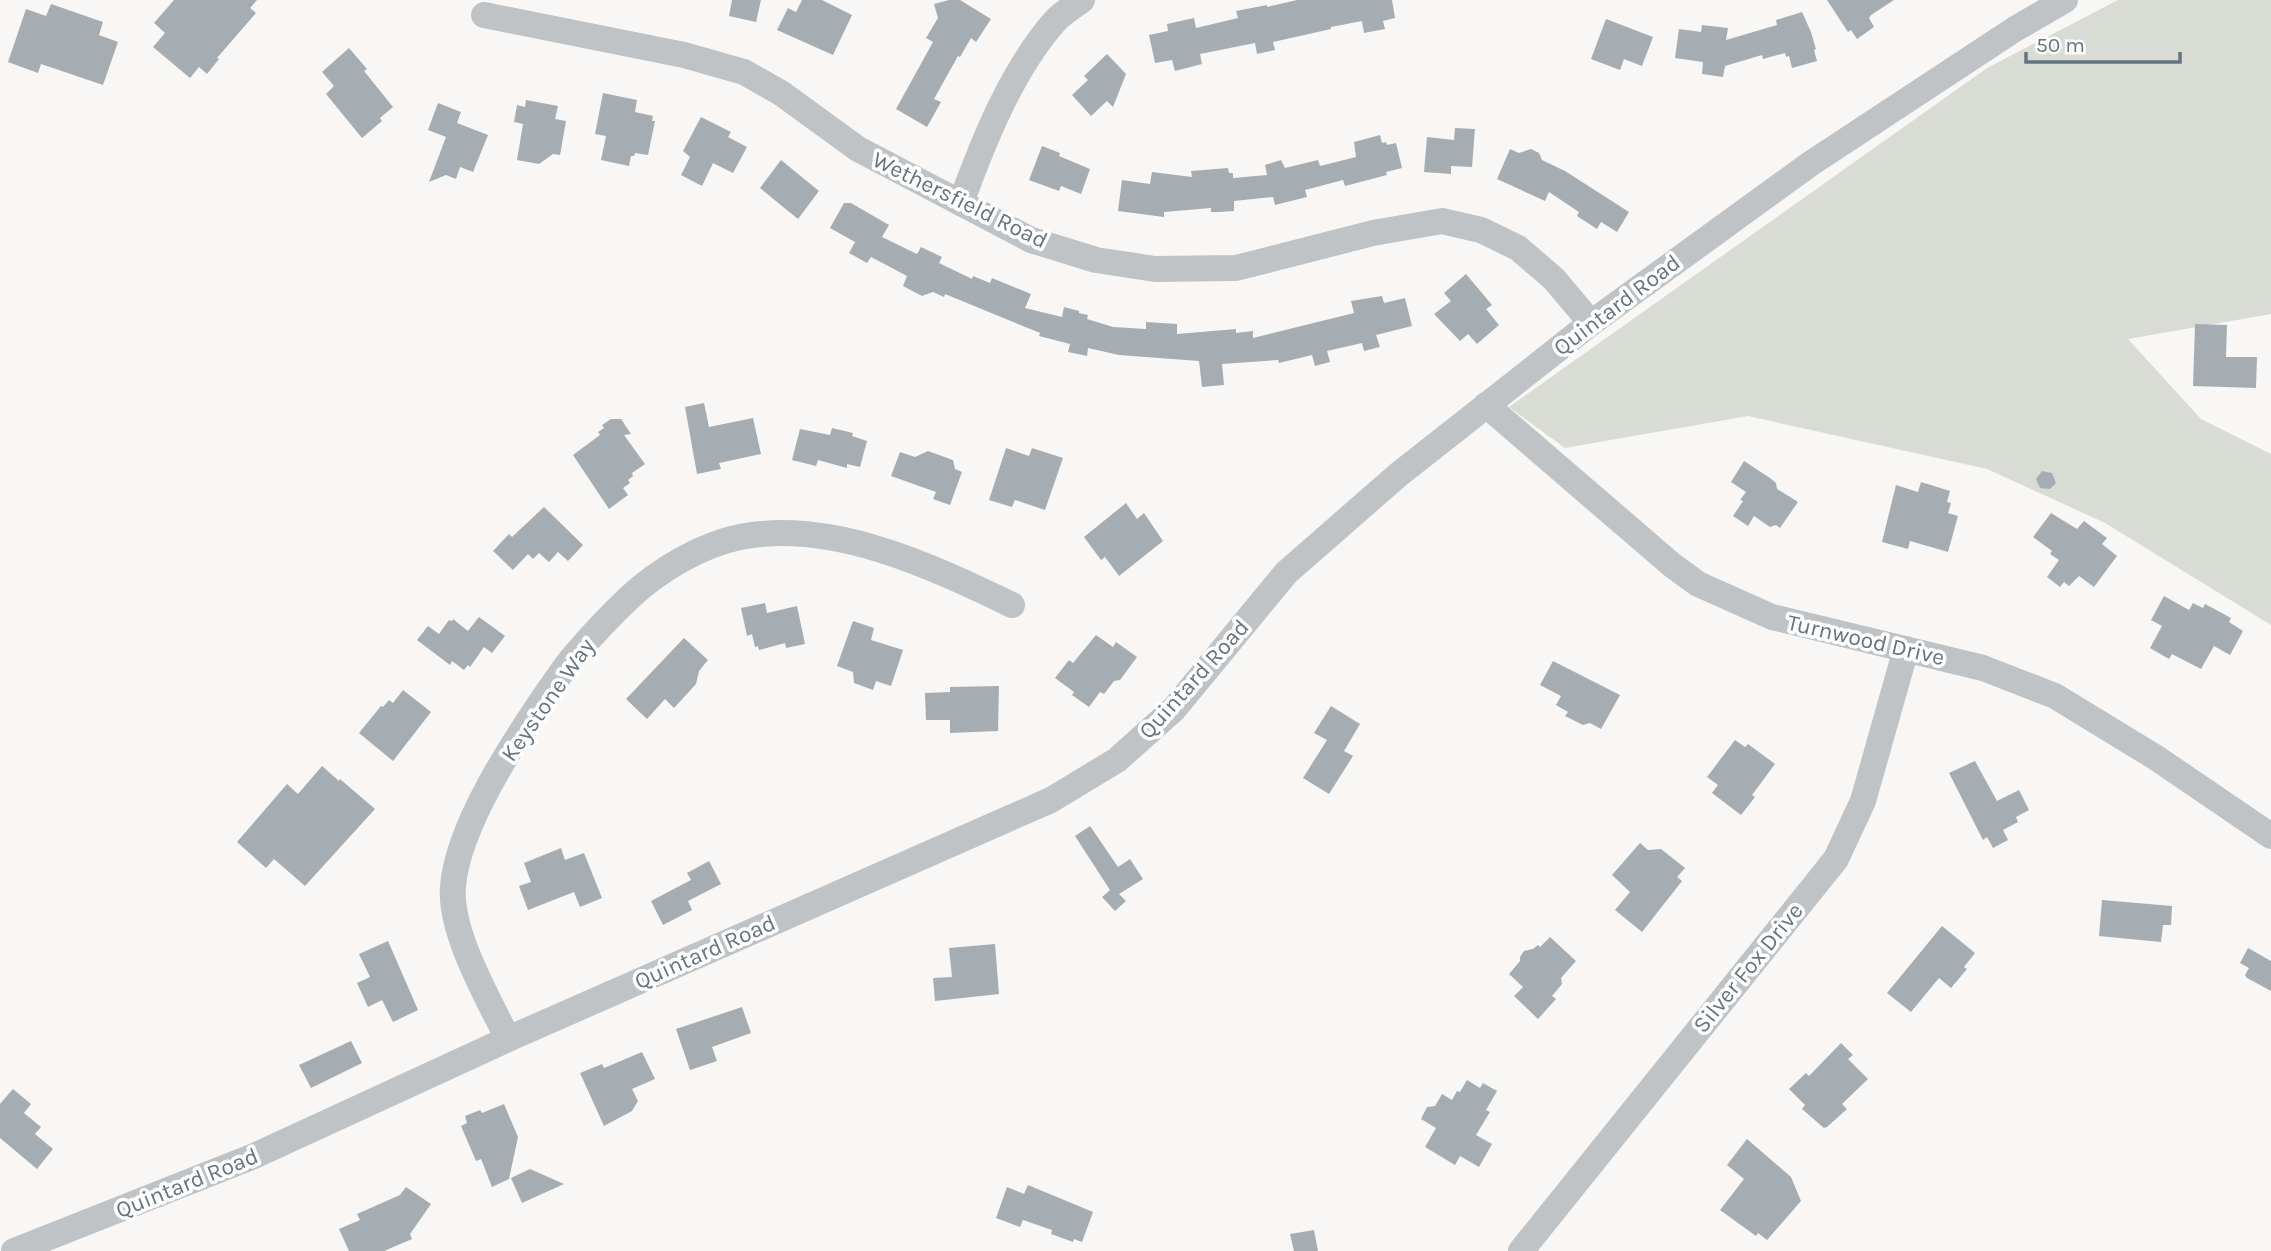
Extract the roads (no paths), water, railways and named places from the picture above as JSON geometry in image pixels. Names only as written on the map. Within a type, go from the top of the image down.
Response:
[{"type":"street","points":[[961,203],[983,141],[1032,50],[1058,18],[1082,0]]},
{"type":"street","name":"Quintard Road","points":[[15,1251],[254,1156],[508,1039],[1051,800],[1118,760],[1174,709],[1286,573],[1398,475],[1591,323],[1810,164],[2015,29],[2065,0]]},
{"type":"street","name":"Wethersfield Road","points":[[484,15],[672,52],[744,72],[782,93],[858,149],[1031,240],[1096,260],[1155,269],[1236,268],[1373,233],[1442,221],[1480,229],[1518,248],[1554,279],[1591,323]]},
{"type":"street","name":"Turnwood Drive","points":[[1486,405],[1672,565],[1698,584],[1772,617],[1983,668],[2055,696],[2155,757],[2271,836]]},
{"type":"street","name":"Keystone Way","points":[[508,1039],[469,960],[457,920],[453,887],[461,844],[493,778],[533,714],[574,655],[631,596],[658,575],[705,548],[740,537],[789,533],[837,538],[904,559],[965,582],[1012,605]]},
{"type":"street","name":"Silver Fox Drive","points":[[1521,1251],[1836,859],[1863,801],[1906,649]]},
{"type":"street","points":[[0,1245],[8,1251]]}]
